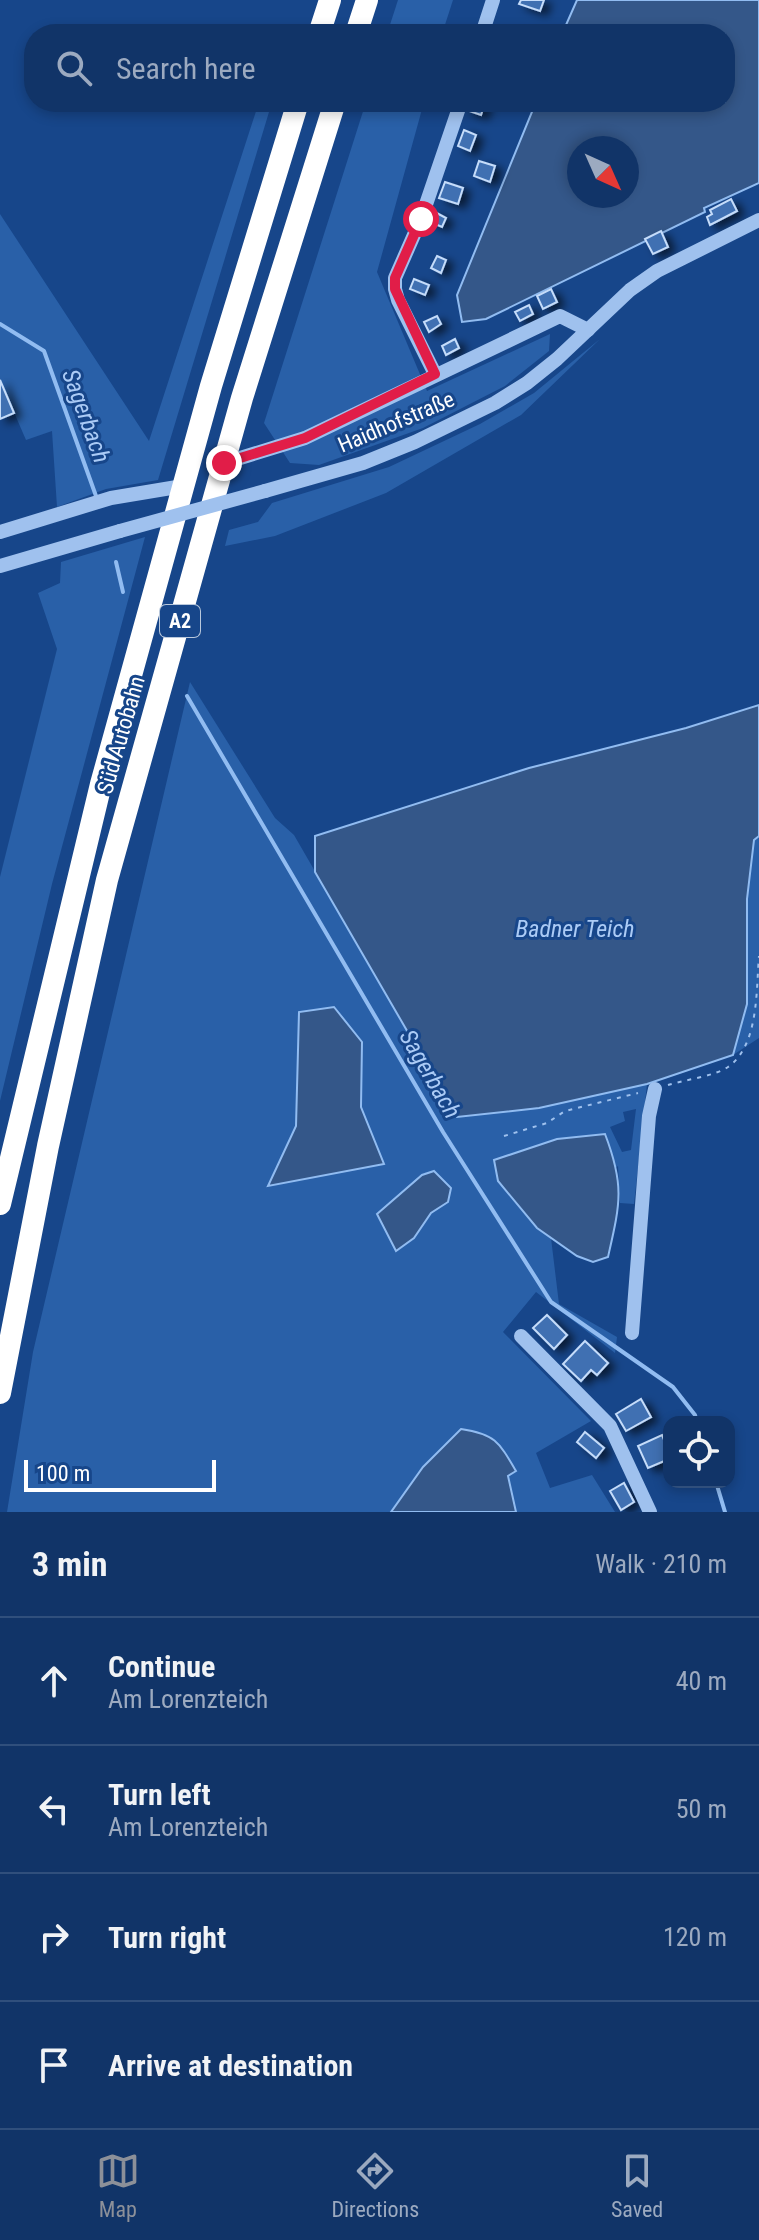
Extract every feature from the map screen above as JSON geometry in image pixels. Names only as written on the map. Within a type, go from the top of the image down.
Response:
[{"type":"highway","points":[[322,24],[330,0]]},
{"type":"highway","points":[[359,24],[367,0]]},
{"type":"highway","name":"Süd Autobahn","points":[[0,1203],[101,784],[183,486],[295,112]]},
{"type":"highway","name":"Süd Autobahn","points":[[0,1393],[48,1146],[107,880],[224,463],[332,112]]},
{"type":"street","points":[[485,24],[493,0]]},
{"type":"street","points":[[435,374],[398,300],[395,278],[421,219],[458,112]]},
{"type":"street","name":"Haidhofstraße","points":[[0,566],[363,463],[415,442],[527,383],[630,290],[657,271],[759,220]]},
{"type":"street","points":[[224,463],[305,438],[560,316],[588,330]]},
{"type":"street","points":[[0,532],[111,498],[183,486]]},
{"type":"street","points":[[632,1333],[649,1116],[655,1089]]},
{"type":"street","points":[[521,1336],[610,1426],[650,1512]]},
{"type":"path","points":[[504,1136],[547,1123],[565,1111],[727,1068],[745,1050],[754,1019],[759,956]]},
{"type":"shaded area","points":[[398,0],[453,0],[445,24],[390,24]]},
{"type":"shaded area","points":[[256,112],[269,112],[158,480],[106,489],[57,507],[52,431],[26,440],[0,380],[0,214],[149,441]]},
{"type":"shaded area","points":[[363,112],[421,112],[377,272],[427,391],[550,334],[549,351],[505,386],[423,428],[319,465],[290,463],[264,423]]},
{"type":"shaded area","points":[[600,339],[521,415],[386,493],[275,536],[225,546],[229,530],[258,522],[272,503],[389,467],[480,424],[534,393]]},
{"type":"shaded area","points":[[145,537],[52,884],[0,1101],[0,877],[57,649],[38,593],[60,583],[61,562]]},
{"type":"shaded area","points":[[190,682],[275,818],[294,835],[457,1117],[539,1108],[647,1084],[634,1204],[620,1203],[618,1166],[537,1228],[551,1238],[559,1304],[617,1337],[615,1353],[536,1292],[503,1332],[591,1421],[536,1453],[550,1488],[592,1475],[615,1512],[516,1512],[508,1476],[423,1467],[391,1512],[7,1512],[33,1352]],"holes":[[[362,1042],[361,1107],[384,1164],[268,1185],[296,1126]],[[636,1109],[631,1150],[622,1152],[610,1127],[625,1121],[623,1112]]]},
{"type":"shaded area","points":[[759,836],[759,1038],[733,1055],[747,1003],[747,899],[754,840]]},
{"type":"water","points":[[577,0],[759,0],[759,183],[486,319],[462,322],[457,295],[532,112],[735,112],[735,24],[566,24]]},
{"type":"water","name":"Badner Teich","points":[[759,705],[759,836],[754,840],[747,899],[747,1004],[733,1055],[647,1084],[539,1108],[457,1117],[315,872],[315,836],[529,768],[686,728]]},
{"type":"water","points":[[334,1007],[362,1042],[361,1107],[384,1164],[268,1186],[296,1126],[299,1012]]},
{"type":"water","points":[[605,1134],[616,1168],[618,1209],[608,1257],[593,1262],[577,1256],[537,1228],[498,1181],[494,1160],[557,1139]]},
{"type":"water","points":[[434,1171],[451,1188],[448,1202],[431,1213],[414,1238],[396,1251],[377,1214],[422,1175]]},
{"type":"water","points":[[461,1429],[489,1437],[505,1453],[516,1471],[508,1476],[516,1512],[391,1512],[423,1467]]},
{"type":"building","points":[[521,0],[544,0],[540,11],[519,4]]},
{"type":"building","points":[[464,130],[476,135],[470,151],[458,146]]},
{"type":"building","points":[[479,161],[495,166],[490,182],[474,176]]},
{"type":"building","points":[[445,182],[463,188],[458,204],[439,198]]},
{"type":"building","points":[[731,199],[737,211],[710,225],[707,217],[712,214],[710,210]]},
{"type":"building","points":[[433,211],[446,218],[442,227],[428,221]]},
{"type":"building","points":[[661,231],[668,247],[653,254],[645,239]]},
{"type":"building","points":[[437,256],[446,260],[441,273],[431,268]]},
{"type":"building","points":[[414,279],[429,285],[425,295],[410,289]]},
{"type":"building","points":[[551,289],[557,302],[543,309],[537,296]]},
{"type":"building","points":[[529,305],[533,314],[520,321],[515,312]]},
{"type":"building","points":[[437,316],[441,324],[429,332],[424,322]]},
{"type":"building","points":[[455,339],[459,348],[446,355],[442,346]]},
{"type":"building","points":[[0,380],[14,413],[0,419]]},
{"type":"building","points":[[547,1315],[567,1335],[554,1349],[533,1328]]},
{"type":"building","points":[[585,1341],[608,1363],[597,1375],[591,1370],[581,1381],[563,1364]]},
{"type":"building","points":[[641,1399],[651,1417],[626,1431],[616,1414]]},
{"type":"building","points":[[585,1432],[604,1448],[596,1458],[577,1442]]},
{"type":"building","points":[[662,1435],[663,1462],[648,1468],[638,1446]]},
{"type":"building","points":[[624,1483],[634,1502],[621,1510],[610,1491]]},
{"type":"waterway","name":"Sagerbach","points":[[0,324],[44,351],[96,496]]},
{"type":"waterway","name":"Sagerbach","points":[[116,562],[123,592]]},
{"type":"waterway","name":"Sagerbach","points":[[187,696],[443,1132],[551,1302],[673,1387],[695,1416]]},
{"type":"waterway","name":"Sagerbach","points":[[718,1488],[725,1512]]},
{"type":"route","points":[[224,463],[305,438],[435,374],[395,289],[395,278],[421,219]]}]
